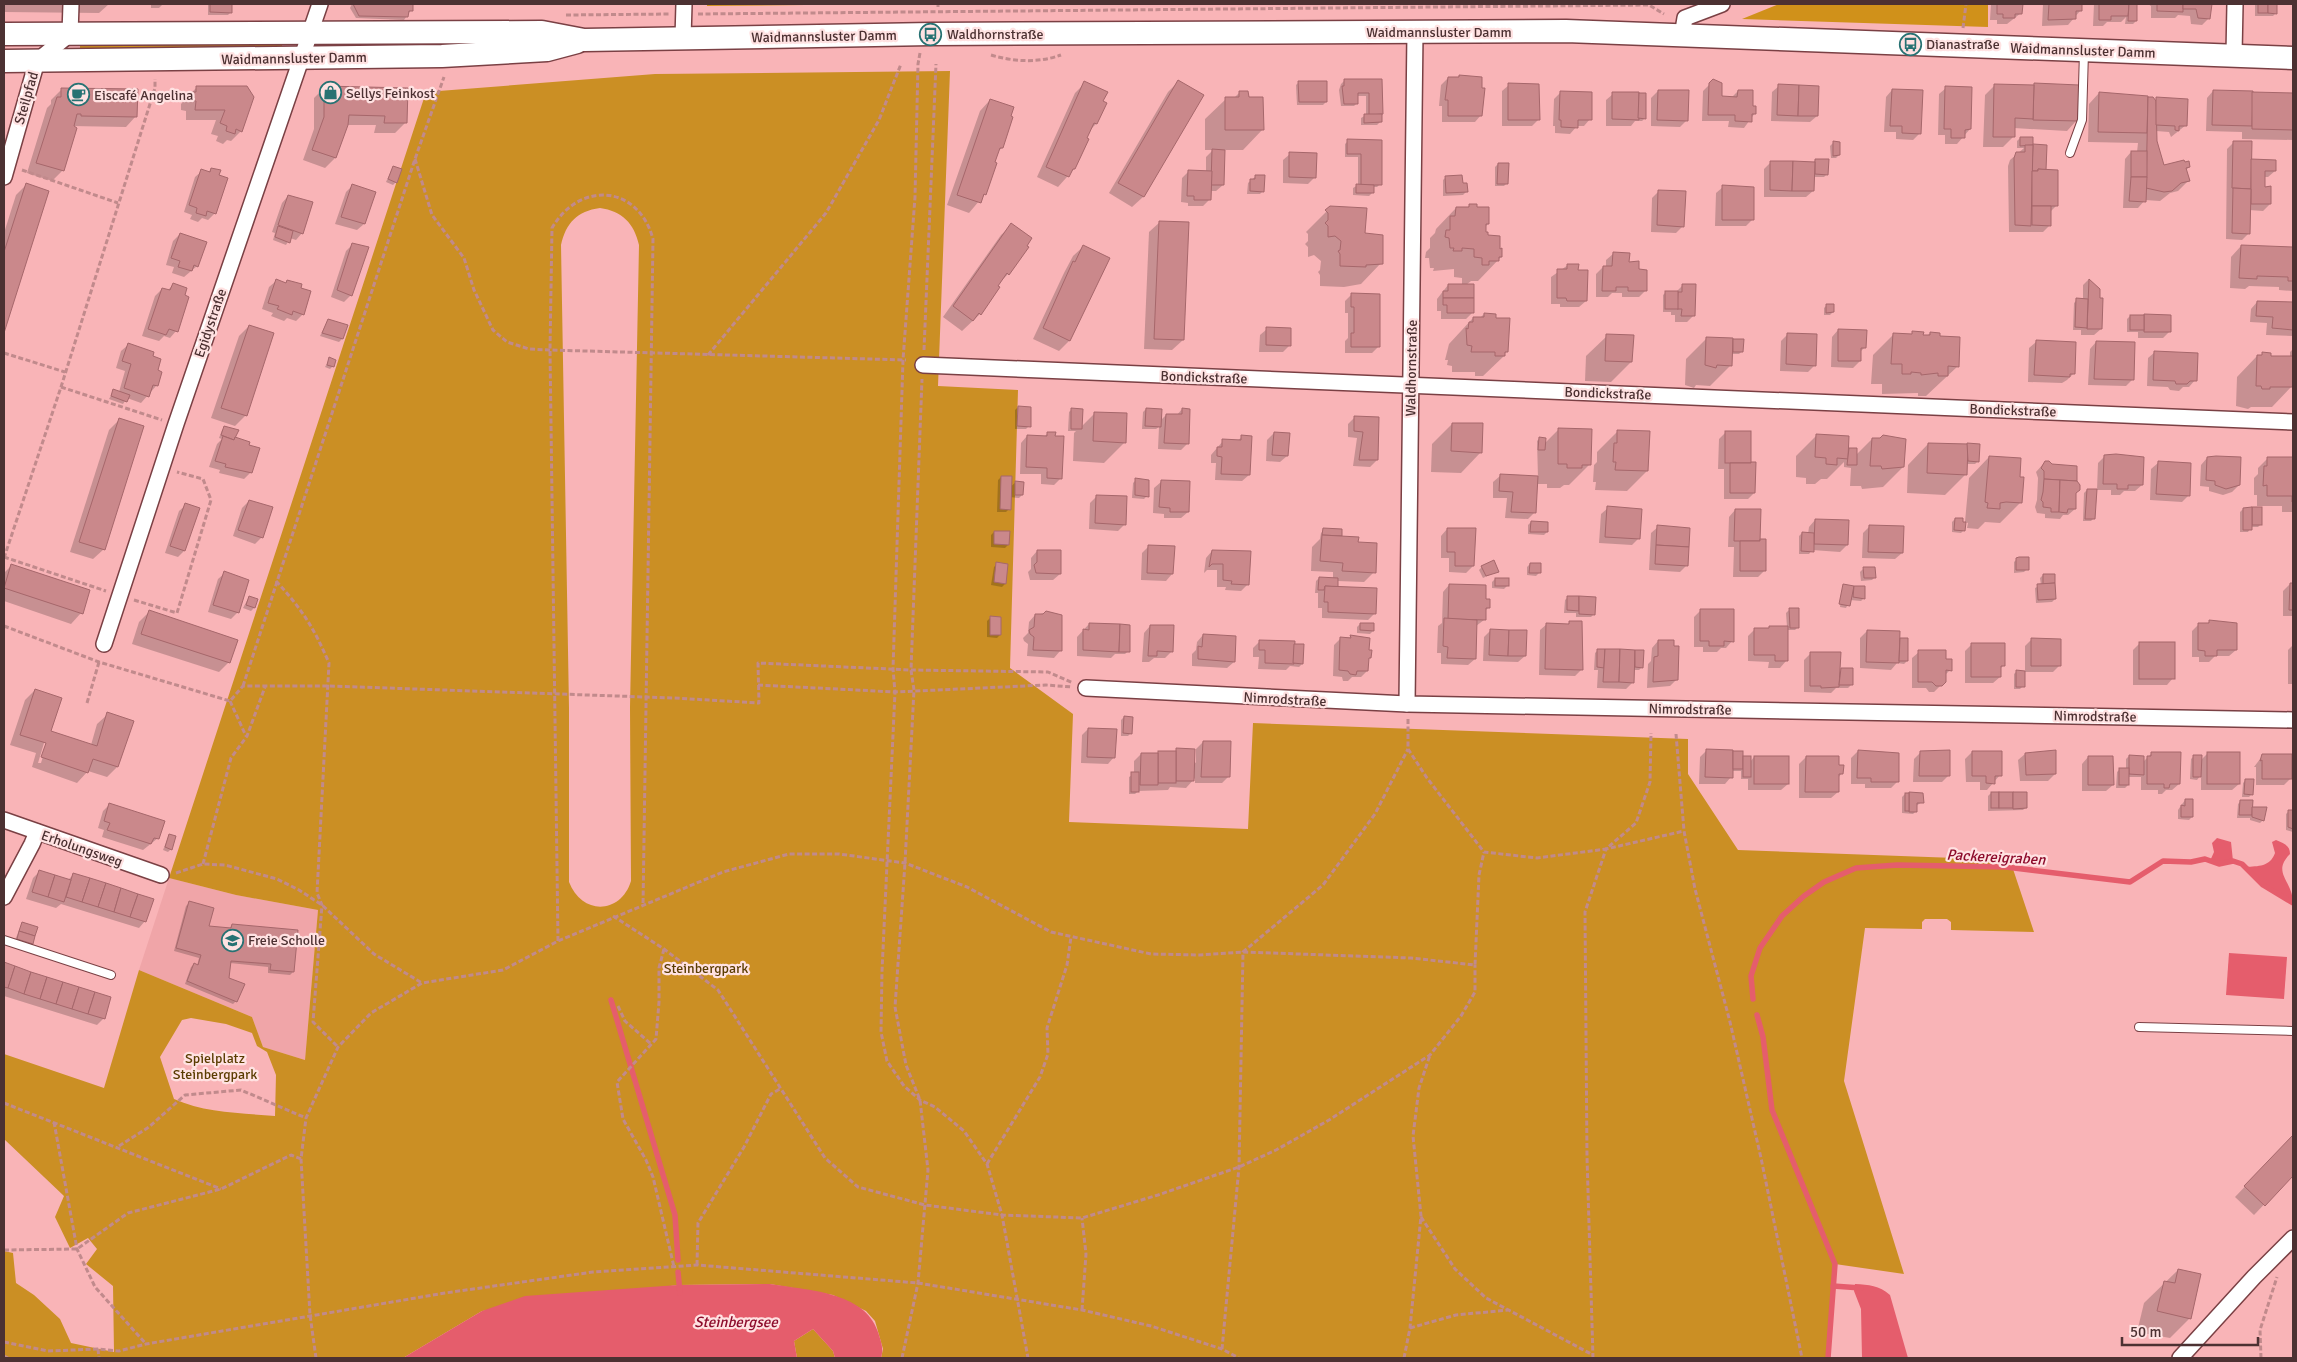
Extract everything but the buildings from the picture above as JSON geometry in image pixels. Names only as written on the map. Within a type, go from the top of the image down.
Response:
[{"type":"main road","name":"Waidmannsluster Damm","points":[[4,34],[542,32],[584,40],[924,34],[1566,31],[2234,54],[2293,58]]},
{"type":"main road","name":"Waidmannsluster Damm","points":[[4,61],[433,56],[547,50],[584,40]]},
{"type":"street","points":[[70,34],[71,4]]},
{"type":"street","name":"Egidystraße","points":[[104,644],[176,424],[320,4]]},
{"type":"street","points":[[1682,36],[1686,18],[1722,4]]},
{"type":"street","points":[[2234,54],[2235,4]]},
{"type":"street","points":[[683,38],[684,9]]},
{"type":"street","name":"Waldhornstraße","points":[[1408,704],[1415,32]]},
{"type":"street","name":"Steilpfad","points":[[6,171],[37,61],[70,34]]},
{"type":"street","name":"Bondickstraße","points":[[923,365],[2293,422]]},
{"type":"street","name":"Nimrodstraße","points":[[1086,688],[1408,704],[2293,720]]},
{"type":"street","name":"Erholungsweg","points":[[4,820],[161,875]]},
{"type":"street","points":[[4,898],[32,844],[36,832]]},
{"type":"street","points":[[2180,1358],[2254,1277],[2293,1238]]},
{"type":"lane","points":[[2070,153],[2082,120],[2084,50]]},
{"type":"lane","points":[[4,940],[111,974]]},
{"type":"lane","points":[[2139,1027],[2293,1031]]},
{"type":"path","points":[[1962,29],[1966,4]]},
{"type":"path","points":[[564,15],[684,9],[1649,5],[1666,15]]},
{"type":"path","points":[[990,54],[1007,60],[1047,60],[1064,54]]},
{"type":"path","points":[[910,56],[928,55]]},
{"type":"path","points":[[708,356],[826,212],[879,120],[901,64]]},
{"type":"path","points":[[918,64],[915,197],[904,360],[893,669],[895,692],[881,1032],[888,1061],[904,1086],[920,1100],[935,1107],[964,1131],[988,1164],[1002,1215],[1028,1358]]},
{"type":"path","points":[[230,701],[243,686],[415,159],[444,77]]},
{"type":"path","points":[[155,79],[155,88],[61,387],[4,557],[177,614],[211,500],[203,479],[162,467]]},
{"type":"path","points":[[415,159],[432,215],[464,258],[474,290],[493,330],[507,342],[530,348],[550,350],[708,356],[904,360],[923,365]]},
{"type":"path","points":[[6,171],[118,203]]},
{"type":"path","points":[[558,941],[550,350],[552,228],[559,215],[570,205],[582,198],[595,195],[610,196],[625,201],[636,208],[645,218],[653,238],[643,906]]},
{"type":"path","points":[[4,353],[65,372]]},
{"type":"path","points":[[61,387],[176,424]]},
{"type":"path","points":[[4,541],[9,543]]},
{"type":"path","points":[[276,581],[296,603],[314,629],[329,663],[317,893],[322,905],[313,1022],[338,1047]]},
{"type":"path","points":[[4,626],[100,662],[230,701],[247,736]]},
{"type":"path","points":[[87,702],[100,662]]},
{"type":"path","points":[[243,686],[329,686],[758,703],[758,663],[911,670],[1048,672],[1086,688]]},
{"type":"path","points":[[902,1358],[918,1284],[928,1170],[920,1100],[906,1065],[895,1008],[914,690],[911,670]]},
{"type":"path","points":[[758,685],[895,692],[1046,685],[1086,688]]},
{"type":"path","points":[[204,864],[231,758],[247,736],[265,687]]},
{"type":"path","points":[[1222,1349],[1239,1167],[1243,952],[1323,885],[1375,814],[1408,749],[1408,704]]},
{"type":"path","points":[[1593,1357],[1587,1158],[1585,912],[1606,849],[1636,823],[1650,782],[1651,733]]},
{"type":"path","points":[[1676,734],[1684,831],[1695,888],[1730,1022],[1761,1158],[1802,1358]]},
{"type":"path","points":[[1408,749],[1427,778],[1484,852],[1537,858],[1606,849],[1684,831]]},
{"type":"path","points":[[613,916],[664,949],[718,990],[825,1158],[858,1187],[925,1205],[1002,1215],[1082,1218],[1158,1195],[1239,1167],[1276,1150],[1330,1120],[1430,1055],[1461,1016],[1475,992],[1479,875],[1484,852]]},
{"type":"path","points":[[316,1358],[310,1315],[301,1159],[306,1118],[338,1047],[371,1013],[422,984],[503,970],[558,941],[613,916],[643,906],[723,872],[789,854],[839,854],[905,862],[967,887],[1052,932],[1151,954],[1200,955],[1243,952],[1411,958],[1476,964]]},
{"type":"path","points":[[161,875],[170,875],[204,864],[225,865],[277,879],[322,905],[374,954],[422,984]]},
{"type":"path","points":[[988,1164],[1040,1077],[1048,1054],[1046,1028],[1067,965],[1071,936]]},
{"type":"path","points":[[664,949],[659,968],[656,1039],[627,1069],[618,1082],[623,1119],[646,1160],[652,1177],[674,1267]]},
{"type":"path","points":[[618,1006],[625,1021],[651,1044]]},
{"type":"path","points":[[1404,1358],[1410,1328],[1421,1216],[1414,1136],[1419,1088],[1430,1055]]},
{"type":"path","points":[[697,1266],[698,1223],[744,1146],[771,1094],[780,1089]]},
{"type":"path","points":[[119,1147],[149,1127],[185,1095],[241,1090],[306,1118]]},
{"type":"path","points":[[4,1103],[221,1189]]},
{"type":"path","points":[[54,1122],[77,1249],[95,1287],[146,1344]]},
{"type":"path","points":[[4,1250],[77,1249],[128,1213],[221,1189],[291,1155],[301,1159]]},
{"type":"path","points":[[1421,1216],[1455,1269],[1486,1298],[1593,1357]]},
{"type":"path","points":[[1082,1218],[1086,1254],[1082,1310]]},
{"type":"path","points":[[4,1342],[48,1351],[98,1349],[119,1351],[146,1344],[310,1315],[593,1272],[697,1266],[918,1284],[1082,1310],[1151,1326],[1222,1349],[1239,1358]]},
{"type":"path","points":[[2261,1358],[2260,1330],[2278,1278],[2276,1269]]},
{"type":"path","points":[[1410,1328],[1456,1315],[1509,1310]]},
{"type":"path","points":[[98,1349],[99,1358]]},
{"type":"path","points":[[4,1356],[8,1358]]},
{"type":"shaded area","points":[[707,4],[893,4],[707,6]]},
{"type":"shaded area","points":[[1779,4],[1988,4],[1988,27],[1742,19]]},
{"type":"shaded area","points":[[80,42],[282,42],[282,52],[80,53]]},
{"type":"shaded area","name":"Freie Scholle","points":[[169,878],[236,895],[318,910],[305,1060],[263,1047],[252,1017],[139,970]]},
{"type":"green space","name":"Steinbergpark","points":[[950,71],[938,386],[1018,390],[1010,668],[1073,714],[1069,822],[1248,829],[1253,723],[1688,739],[1688,774],[1738,850],[2010,860],[2034,932],[1951,930],[1951,922],[1947,919],[1925,919],[1922,922],[1922,929],[1865,928],[1844,1081],[1904,1274],[1835,1264],[1828,1358],[881,1358],[883,1349],[875,1321],[866,1311],[833,1295],[770,1284],[678,1285],[482,1311],[403,1358],[4,1358],[4,1251],[13,1253],[16,1283],[34,1295],[60,1319],[71,1343],[114,1352],[113,1286],[86,1264],[97,1249],[88,1238],[70,1248],[55,1217],[64,1196],[4,1139],[4,1054],[104,1088],[139,970],[252,1017],[263,1047],[305,1060],[318,910],[236,895],[169,878],[426,92],[655,74]],"holes":[[[600,208],[615,212],[626,219],[634,230],[639,245],[630,707],[631,881],[626,892],[619,900],[601,907],[583,901],[575,893],[569,882],[569,708],[561,245],[566,230],[574,219],[585,212]],[[191,1018],[226,1024],[252,1033],[257,1046],[267,1052],[276,1075],[275,1116],[211,1110],[174,1099],[160,1057],[182,1020]]]},
{"type":"green space","points":[[813,1329],[833,1351],[835,1358],[797,1358],[794,1341]]},
{"type":"water","points":[[2217,838],[2231,842],[2233,861],[2219,864],[2210,861],[2214,852],[2212,843]]},
{"type":"water","points":[[2276,840],[2286,845],[2290,851],[2282,867],[2293,903],[2263,885],[2246,867],[2263,865],[2270,861],[2275,853],[2272,842]]},
{"type":"water","points":[[2229,953],[2287,957],[2284,999],[2226,995]]},
{"type":"water","name":"Steinbergsee","points":[[770,1284],[832,1295],[847,1300],[861,1308],[871,1318],[878,1332],[882,1348],[881,1358],[835,1358],[833,1351],[813,1329],[794,1341],[797,1358],[403,1358],[482,1311],[525,1296],[678,1285]]},
{"type":"water","points":[[1855,1284],[1878,1287],[1890,1295],[1908,1358],[1862,1358],[1861,1309],[1854,1291]]},
{"type":"waterway","name":"Packereigraben","points":[[1753,999],[1751,976],[1760,948],[1782,916],[1804,896],[1824,882],[1856,868],[1897,865],[2006,867],[2130,882],[2163,861],[2191,862],[2205,859],[2219,864],[2233,861],[2242,864],[2263,885],[2293,903]]},
{"type":"waterway","points":[[611,1000],[675,1215],[678,1260]]},
{"type":"waterway","name":"Packereigraben","points":[[1757,1015],[1763,1037],[1772,1110],[1835,1264],[1828,1358]]},
{"type":"waterway","points":[[678,1272],[680,1293]]},
{"type":"waterway","points":[[1833,1286],[1861,1288]]},
{"type":"place","name":"Waldhornstraße","points":[[931,34]]},
{"type":"place","name":"Dianastraße","points":[[1910,44]]},
{"type":"place","name":"Sellys Feinkost","points":[[330,93]]},
{"type":"place","name":"Eiscafé Angelina","points":[[78,95]]},
{"type":"place","name":"Freie Scholle","points":[[232,940]]},
{"type":"park label","name":"Spielplatz Steinbergpark","points":[[215,1066]]}]
